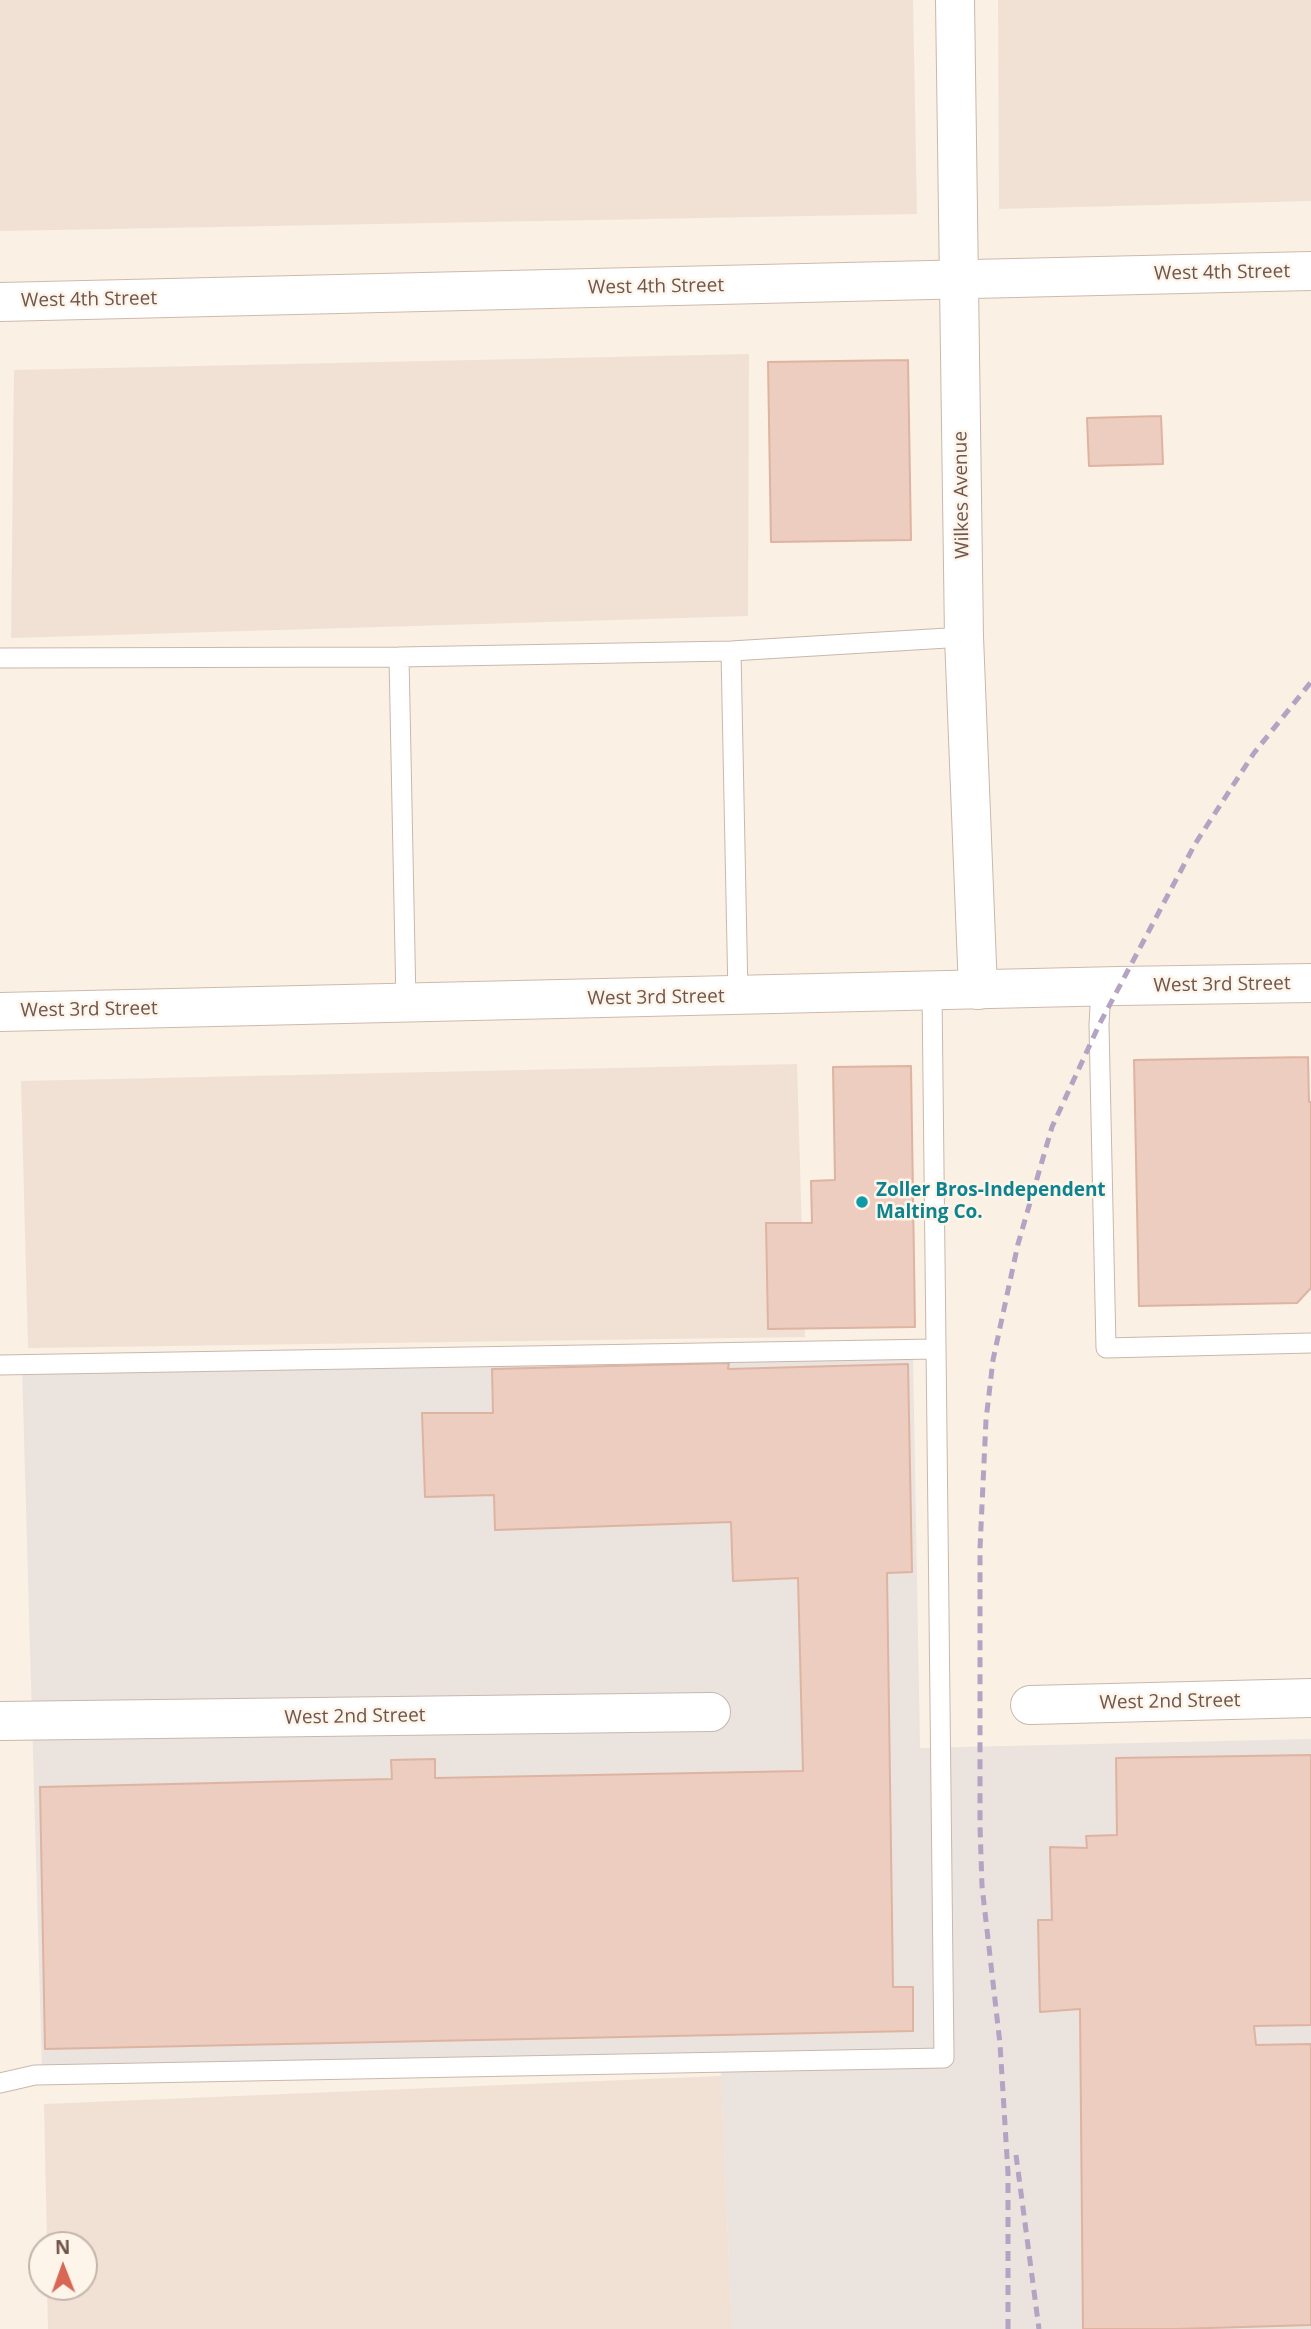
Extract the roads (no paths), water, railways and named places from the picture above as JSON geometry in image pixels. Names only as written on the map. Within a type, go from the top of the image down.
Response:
[{"type":"main road","name":"Wilkes Avenue","points":[[955,0],[964,637],[978,990]]},
{"type":"main road","name":"West 4th Street","points":[[0,302],[1311,271]]},
{"type":"main road","name":"West 3rd Street","points":[[0,1012],[1311,983]]},
{"type":"main road","name":"West 2nd Street","points":[[1030,1705],[1311,1698]]},
{"type":"main road","name":"West 2nd Street","points":[[0,1721],[711,1712]]},
{"type":"lane","points":[[0,658],[399,657],[731,651],[964,637]]},
{"type":"lane","points":[[731,651],[738,996]]},
{"type":"lane","points":[[399,657],[406,1003]]},
{"type":"lane","points":[[1101,987],[1099,1026],[1106,1348],[1311,1343]]},
{"type":"lane","points":[[0,2083],[35,2075],[944,2058],[932,991]]},
{"type":"lane","points":[[0,1365],[935,1349]]},
{"type":"railway","points":[[1008,2329],[1008,2173],[1000,2044],[982,1886],[980,1826],[980,1548],[986,1420],[993,1360],[1018,1244],[1052,1127],[1099,1025],[1195,844],[1254,753],[1311,682]]},
{"type":"railway","points":[[1016,2155],[1039,2329]]},
{"type":"place","name":"Zoller Bros-Independent Malting Co.","points":[[862,1202]]}]
